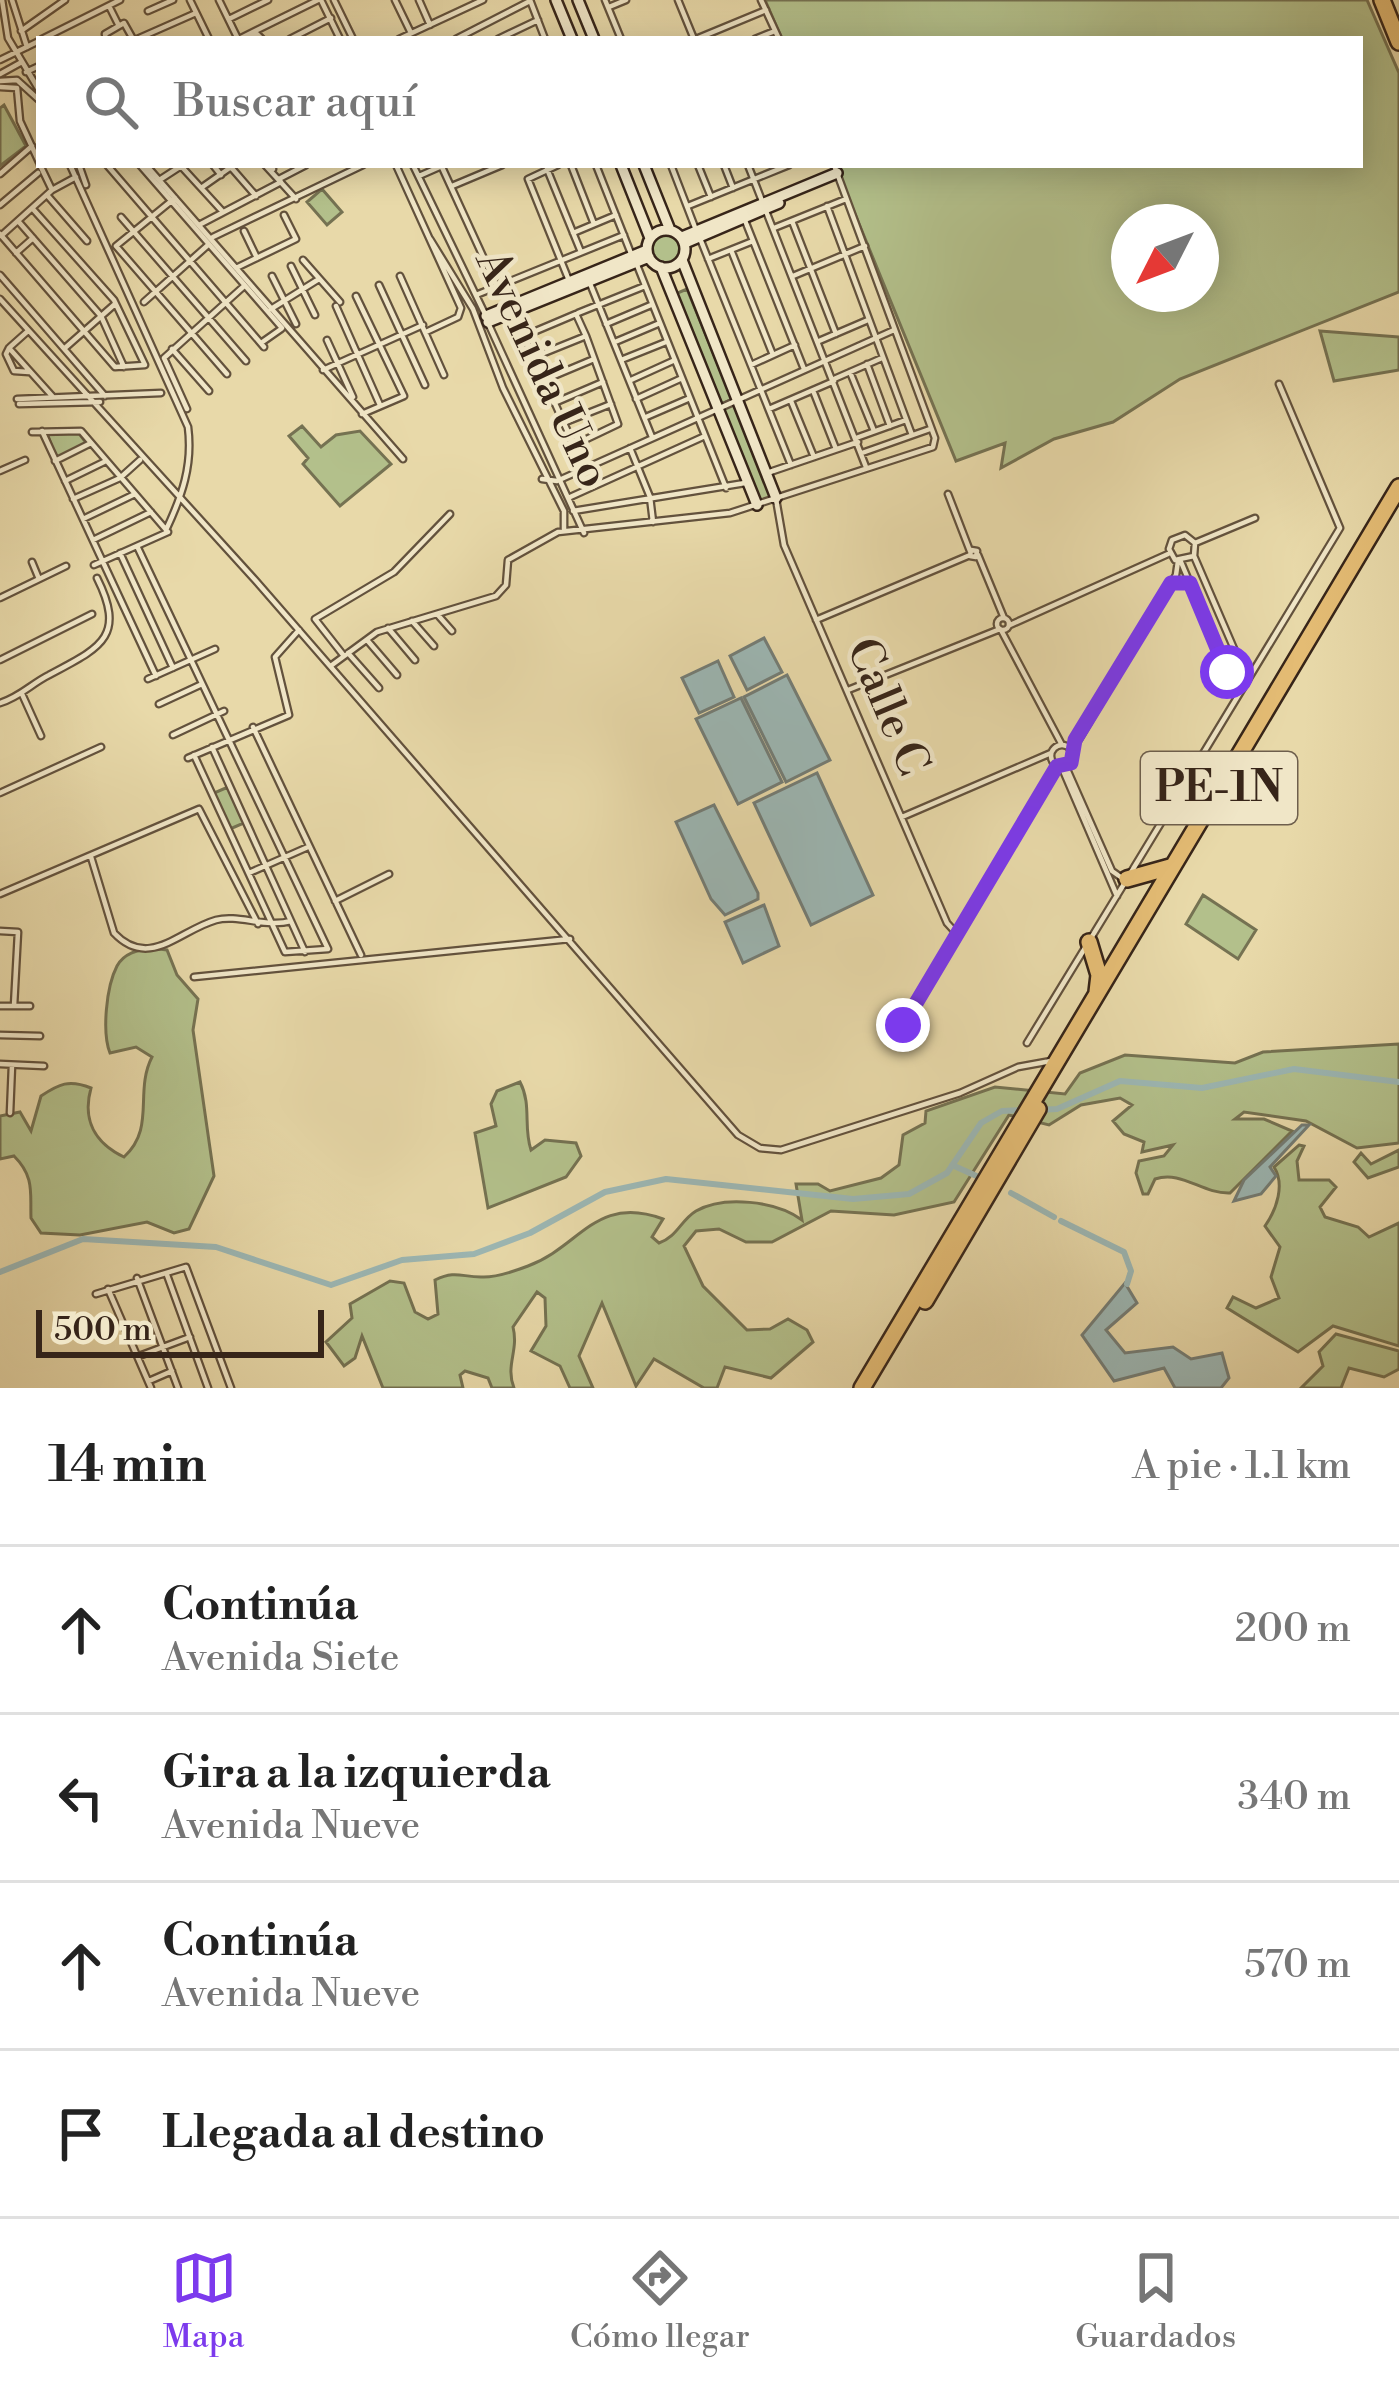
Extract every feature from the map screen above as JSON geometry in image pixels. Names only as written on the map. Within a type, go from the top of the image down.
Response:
[{"type":"highway","points":[[1382,0],[1399,42]]},
{"type":"highway","name":"PE-1N","points":[[1331,610],[1399,487]]},
{"type":"highway","name":"PE-1N","points":[[862,1388],[1399,504]]},
{"type":"highway","name":"PE-1N","points":[[1044,1090],[1173,866],[1205,821]]},
{"type":"highway","points":[[1127,879],[1173,866]]},
{"type":"highway","points":[[1089,943],[1099,975],[1097,993]]},
{"type":"highway","name":"PE-1N","points":[[873,1388],[972,1211]]},
{"type":"street","points":[[2,0],[4,39],[36,86]]},
{"type":"street","points":[[12,0],[27,47]]},
{"type":"street","points":[[21,31],[65,0]]},
{"type":"street","points":[[48,36],[120,0]]},
{"type":"street","points":[[148,11],[173,0]]},
{"type":"street","points":[[190,0],[208,36]]},
{"type":"street","points":[[219,0],[239,36]]},
{"type":"street","points":[[229,20],[268,0]]},
{"type":"street","points":[[247,36],[320,0],[339,36]]},
{"type":"street","points":[[334,0],[352,36]]},
{"type":"street","points":[[395,0],[411,34]]},
{"type":"street","points":[[420,0],[430,25]]},
{"type":"street","points":[[406,36],[483,0]]},
{"type":"street","points":[[462,36],[530,0],[544,36]]},
{"type":"street","points":[[556,0],[571,36]]},
{"type":"street","points":[[578,0],[593,36]]},
{"type":"street","points":[[620,36],[607,4],[626,0]]},
{"type":"street","points":[[678,0],[694,36]]},
{"type":"street","points":[[761,0],[778,36]]},
{"type":"street","points":[[109,6],[119,26]]},
{"type":"street","points":[[702,36],[766,10]]},
{"type":"street","points":[[142,36],[196,13]]},
{"type":"street","points":[[296,36],[331,18]]},
{"type":"street","points":[[505,36],[538,20]]},
{"type":"street","points":[[109,36],[125,24],[133,36]]},
{"type":"street","points":[[519,29],[522,36]]},
{"type":"street","points":[[259,30],[262,36]]},
{"type":"street","points":[[762,36],[775,31]]},
{"type":"street","points":[[0,61],[36,42]]},
{"type":"street","points":[[0,80],[20,63]]},
{"type":"street","points":[[26,72],[36,67]]},
{"type":"street","points":[[0,80],[16,80],[36,97]]},
{"type":"street","points":[[0,80],[16,88],[20,121],[36,158]]},
{"type":"street","points":[[0,171],[32,146]]},
{"type":"street","points":[[0,206],[38,168]]},
{"type":"street","points":[[39,168],[49,193],[88,240],[73,253]]},
{"type":"street","points":[[72,168],[188,427],[190,457],[181,499],[166,530],[94,565]]},
{"type":"street","points":[[80,168],[86,185]]},
{"type":"street","points":[[110,168],[263,345],[285,328]]},
{"type":"street","points":[[147,168],[208,245],[285,328]]},
{"type":"street","points":[[149,168],[403,459]]},
{"type":"street","points":[[161,178],[176,168]]},
{"type":"street","points":[[183,168],[223,212]]},
{"type":"street","points":[[215,168],[221,175]]},
{"type":"street","points":[[201,188],[228,168]]},
{"type":"street","points":[[232,168],[256,196]]},
{"type":"street","points":[[273,168],[296,199]]},
{"type":"street","points":[[200,225],[301,168]]},
{"type":"street","points":[[172,200],[216,240],[357,168]]},
{"type":"street","points":[[398,168],[408,177]]},
{"type":"street","name":"Avenida Uno","points":[[398,168],[460,307],[458,317],[424,329]]},
{"type":"street","points":[[443,168],[497,287]]},
{"type":"street","points":[[450,187],[495,168]]},
{"type":"street","points":[[572,168],[594,224]]},
{"type":"street","points":[[597,168],[725,488]]},
{"type":"street","points":[[622,168],[649,248],[661,267],[757,505]]},
{"type":"street","points":[[645,168],[670,230],[683,240]]},
{"type":"street","points":[[672,168],[791,465]]},
{"type":"street","points":[[699,168],[711,197]]},
{"type":"street","points":[[725,168],[733,188]]},
{"type":"street","points":[[749,168],[867,468]]},
{"type":"street","points":[[688,206],[777,168]]},
{"type":"street","points":[[571,285],[528,179],[547,169],[581,252]]},
{"type":"street","points":[[406,186],[416,171]]},
{"type":"street","name":"Avenida Uno","points":[[416,171],[584,532]]},
{"type":"street","points":[[331,667],[388,628],[496,596],[506,586],[508,560],[563,531],[575,534],[712,517],[935,444],[837,172],[683,240]]},
{"type":"street","points":[[32,208],[116,304],[145,365],[115,367],[1,235],[49,193],[76,177]]},
{"type":"street","points":[[774,228],[847,198]]},
{"type":"street","points":[[172,200],[116,246],[227,374]]},
{"type":"street","points":[[638,208],[658,200]]},
{"type":"street","points":[[698,233],[764,206]]},
{"type":"street","points":[[827,206],[912,435]]},
{"type":"street","points":[[236,268],[296,239],[284,215]]},
{"type":"street","points":[[573,233],[616,215]]},
{"type":"street","points":[[121,217],[246,361]]},
{"type":"street","points":[[744,218],[804,369]]},
{"type":"street","points":[[792,220],[836,334]]},
{"type":"street","points":[[18,221],[101,316],[124,368]]},
{"type":"street","points":[[484,322],[634,259],[670,230]]},
{"type":"street","points":[[244,231],[256,258]]},
{"type":"street","points":[[476,295],[623,235]]},
{"type":"street","points":[[16,253],[33,238]]},
{"type":"street","points":[[430,239],[484,322],[514,412],[575,534]]},
{"type":"street","points":[[683,240],[682,260],[691,285],[776,498]]},
{"type":"street","points":[[708,259],[754,241]]},
{"type":"street","points":[[144,302],[208,245]]},
{"type":"street","points":[[794,276],[865,246]]},
{"type":"street","points":[[731,250],[773,355]]},
{"type":"street","points":[[484,322],[634,259]]},
{"type":"street","points":[[303,260],[338,304],[380,405]]},
{"type":"street","points":[[661,267],[682,260]]},
{"type":"street","points":[[291,266],[316,315]]},
{"type":"street","points":[[0,275],[103,399]]},
{"type":"street","points":[[272,275],[296,324]]},
{"type":"street","points":[[400,275],[445,375]]},
{"type":"street","points":[[271,309],[320,279]]},
{"type":"street","points":[[589,281],[652,437]]},
{"type":"street","points":[[187,409],[164,359],[246,284]]},
{"type":"street","points":[[379,285],[425,385]]},
{"type":"street","points":[[671,293],[691,285]]},
{"type":"street","points":[[524,336],[645,286]]},
{"type":"street","points":[[356,296],[404,396],[362,414]]},
{"type":"street","points":[[0,299],[299,630],[733,1130],[766,1150],[904,1112],[1018,1066],[1057,1061]]},
{"type":"street","points":[[65,348],[116,304]]},
{"type":"street","points":[[606,324],[653,304]]},
{"type":"street","points":[[513,312],[584,467]]},
{"type":"street","points":[[574,445],[618,424],[576,314]]},
{"type":"street","points":[[819,341],[868,320]]},
{"type":"street","points":[[614,342],[660,323]]},
{"type":"street","points":[[323,370],[424,329]]},
{"type":"street","points":[[546,480],[560,478],[894,330]]},
{"type":"street","points":[[28,331],[6,355],[15,373],[30,372]]},
{"type":"street","points":[[534,357],[586,336]]},
{"type":"street","points":[[327,340],[353,397]]},
{"type":"street","points":[[621,360],[667,341]]},
{"type":"street","points":[[751,364],[794,345]]},
{"type":"street","points":[[9,348],[53,398]]},
{"type":"street","points":[[172,350],[209,391]]},
{"type":"street","points":[[769,409],[882,358]]},
{"type":"street","points":[[544,380],[594,359]]},
{"type":"street","points":[[629,381],[675,360]]},
{"type":"street","points":[[867,364],[890,426]]},
{"type":"street","points":[[850,372],[874,431]]},
{"type":"street","points":[[636,399],[682,379]]},
{"type":"street","points":[[554,403],[603,382]]},
{"type":"street","points":[[1027,1042],[1336,535],[1340,524],[1279,384]]},
{"type":"street","points":[[813,391],[836,449]]},
{"type":"street","points":[[88,400],[53,398],[18,402],[88,400],[103,399],[161,392]]},
{"type":"street","points":[[644,418],[690,398]]},
{"type":"street","points":[[790,400],[814,457]]},
{"type":"street","points":[[563,423],[611,404]]},
{"type":"street","points":[[766,473],[906,420]]},
{"type":"street","points":[[862,453],[931,429]]},
{"type":"street","points":[[42,431],[156,676]]},
{"type":"street","points":[[32,432],[79,431],[166,530]]},
{"type":"street","points":[[568,498],[705,436]]},
{"type":"street","points":[[56,460],[91,443]]},
{"type":"street","points":[[630,447],[650,497],[653,522]]},
{"type":"street","points":[[0,471],[25,460]]},
{"type":"street","points":[[65,481],[106,460]]},
{"type":"street","points":[[74,499],[120,478],[142,461]]},
{"type":"street","points":[[573,511],[747,482]]},
{"type":"street","points":[[83,519],[135,494]]},
{"type":"street","points":[[948,494],[1051,732],[1052,751],[1112,871],[1127,879]]},
{"type":"street","name":"Calle C","points":[[776,498],[782,538],[816,620],[946,923],[957,934]]},
{"type":"street","points":[[93,540],[151,512]]},
{"type":"street","points":[[379,688],[314,620],[394,572],[450,514]]},
{"type":"street","points":[[848,690],[1170,553],[1178,536],[1196,543],[1255,518]]},
{"type":"street","points":[[563,531],[567,520]]},
{"type":"street","points":[[1196,543],[1194,556],[1247,679]]},
{"type":"street","points":[[137,546],[222,712],[232,737],[328,949],[286,954],[191,756],[232,737],[253,728],[289,715],[275,657],[299,630]]},
{"type":"street","points":[[120,553],[173,668]]},
{"type":"street","points":[[1170,553],[1190,583],[1237,696]]},
{"type":"street","points":[[816,620],[973,554]]},
{"type":"street","points":[[903,1025],[1180,562],[1194,556]]},
{"type":"street","points":[[32,562],[39,579]]},
{"type":"street","points":[[0,598],[66,566]]},
{"type":"street","points":[[0,703],[88,654],[108,634],[113,613],[97,578]]},
{"type":"street","points":[[1171,583],[1190,583]]},
{"type":"street","points":[[0,660],[92,614]]},
{"type":"street","points":[[437,614],[452,631]]},
{"type":"street","points":[[412,621],[434,646]]},
{"type":"street","points":[[388,628],[416,660]]},
{"type":"street","points":[[368,640],[397,675]]},
{"type":"street","points":[[148,680],[215,649]]},
{"type":"street","points":[[159,704],[204,683]]},
{"type":"street","points":[[22,694],[41,736]]},
{"type":"street","points":[[173,735],[222,712]]},
{"type":"street","points":[[253,728],[361,955]]},
{"type":"street","points":[[1051,732],[1067,748]]},
{"type":"street","points":[[0,794],[101,747]]},
{"type":"street","points":[[212,747],[305,952]]},
{"type":"street","points":[[902,817],[1067,748]]},
{"type":"street","points":[[1039,760],[1059,766]]},
{"type":"street","points":[[1051,779],[1070,781]]},
{"type":"street","points":[[1070,781],[1117,896]]},
{"type":"street","points":[[0,894],[201,809],[259,924]]},
{"type":"street","points":[[250,873],[308,847]]},
{"type":"street","points":[[90,856],[114,933],[140,949],[153,950],[220,919],[259,924],[291,921]]},
{"type":"street","points":[[335,901],[389,874]]},
{"type":"street","points":[[250,898],[259,893]]},
{"type":"street","points":[[0,931],[18,932],[14,1006]]},
{"type":"street","points":[[194,977],[571,939]]},
{"type":"street","points":[[0,1006],[30,1006]]},
{"type":"street","points":[[0,1035],[40,1036]]},
{"type":"street","points":[[0,1064],[44,1066]]},
{"type":"street","points":[[10,1113],[12,1065]]},
{"type":"street","points":[[96,1294],[137,1278],[189,1270],[231,1388]]},
{"type":"street","points":[[166,1273],[208,1388]]},
{"type":"street","points":[[137,1278],[178,1388]]},
{"type":"street","points":[[108,1289],[150,1385],[172,1371]]},
{"type":"street","points":[[138,1356],[190,1337]]},
{"type":"green space","points":[[765,0],[1367,0],[1399,73],[1399,292],[1180,379],[1113,422],[1054,439],[1001,468],[1005,443],[956,461],[836,168],[1363,168],[1363,36],[781,36]]},
{"type":"green space","points":[[4,105],[26,146],[0,166],[0,108]]},
{"type":"green space","points":[[322,189],[342,212],[327,225],[307,202]]},
{"type":"green space","points":[[666,234],[677,238],[681,249],[677,260],[666,264],[655,260],[651,249],[655,238]]},
{"type":"green space","points":[[687,289],[732,399],[721,404],[675,294]]},
{"type":"green space","points":[[1320,331],[1399,337],[1399,370],[1334,381]]},
{"type":"green space","points":[[733,402],[772,497],[760,503],[721,409]]},
{"type":"green space","points":[[302,426],[321,447],[336,435],[360,431],[391,464],[340,506],[303,464],[308,458],[289,436]]},
{"type":"green space","points":[[78,432],[87,444],[56,458],[47,433]]},
{"type":"green space","points":[[228,787],[244,823],[230,829],[214,793]]},
{"type":"green space","points":[[1203,895],[1256,930],[1238,959],[1186,924]]},
{"type":"green space","points":[[151,948],[167,950],[177,975],[198,999],[193,1030],[214,1176],[189,1229],[174,1233],[147,1222],[80,1235],[41,1233],[31,1218],[25,1171],[14,1156],[0,1159],[0,1116],[20,1112],[31,1131],[41,1096],[65,1084],[83,1085],[91,1088],[88,1110],[98,1137],[124,1157],[134,1146],[152,1057],[136,1047],[110,1053],[108,997],[120,962]]},
{"type":"green space","points":[[1399,1044],[1399,1143],[1357,1148],[1306,1121],[1244,1112],[1235,1119],[1264,1119],[1292,1131],[1230,1193],[1165,1177],[1155,1179],[1148,1194],[1143,1194],[1136,1173],[1139,1161],[1164,1156],[1173,1145],[1142,1152],[1144,1142],[1124,1134],[1113,1121],[1132,1105],[1120,1098],[1081,1105],[1049,1125],[1009,1115],[954,1202],[894,1215],[831,1211],[772,1242],[746,1242],[719,1229],[696,1231],[684,1246],[703,1286],[747,1330],[770,1329],[788,1319],[807,1330],[813,1342],[771,1378],[725,1367],[717,1388],[704,1388],[654,1359],[636,1386],[602,1303],[579,1356],[593,1388],[570,1388],[560,1366],[531,1351],[546,1326],[545,1298],[537,1292],[513,1327],[514,1388],[492,1388],[488,1378],[465,1371],[460,1375],[463,1388],[383,1388],[362,1336],[355,1358],[344,1366],[326,1342],[352,1318],[350,1304],[390,1281],[404,1283],[415,1312],[428,1319],[438,1314],[435,1280],[454,1275],[492,1276],[523,1268],[546,1258],[590,1226],[621,1213],[663,1219],[652,1237],[659,1243],[696,1211],[721,1203],[764,1205],[802,1220],[796,1184],[818,1184],[830,1191],[881,1178],[899,1165],[903,1135],[925,1123],[926,1111],[995,1087],[1065,1094],[1080,1073],[1125,1055],[1235,1063],[1263,1052]]},
{"type":"green space","points":[[520,1082],[531,1150],[545,1140],[576,1143],[581,1156],[566,1177],[488,1208],[475,1133],[496,1126],[491,1104],[497,1091]]},
{"type":"green space","points":[[1299,1145],[1304,1146],[1297,1161],[1299,1180],[1329,1180],[1336,1187],[1320,1207],[1325,1217],[1358,1227],[1369,1237],[1399,1223],[1399,1346],[1333,1326],[1298,1352],[1227,1308],[1233,1297],[1256,1308],[1279,1298],[1271,1277],[1280,1247],[1265,1226],[1278,1196],[1274,1167]]},
{"type":"green space","points":[[1399,1150],[1399,1167],[1368,1178],[1354,1162],[1361,1153],[1371,1164]]},
{"type":"green space","points":[[1336,1334],[1399,1351],[1399,1369],[1384,1377],[1349,1368],[1341,1388],[1301,1388],[1323,1366],[1319,1352]]},
{"type":"water","points":[[764,638],[782,672],[747,690],[730,656]]},
{"type":"water","points":[[718,661],[734,697],[699,713],[682,678]]},
{"type":"water","points":[[787,675],[830,760],[786,782],[744,697]]},
{"type":"water","points":[[741,698],[782,782],[738,804],[696,719]]},
{"type":"water","points":[[817,773],[873,895],[811,925],[754,803]]},
{"type":"water","points":[[714,805],[758,893],[758,899],[725,915],[711,899],[676,822]]},
{"type":"water","points":[[764,905],[779,946],[743,963],[725,922]]},
{"type":"water","points":[[1302,1125],[1309,1125],[1270,1167],[1276,1176],[1261,1194],[1234,1201],[1244,1180]]},
{"type":"water","points":[[1125,1283],[1137,1303],[1106,1330],[1125,1353],[1173,1347],[1191,1359],[1222,1353],[1229,1378],[1221,1388],[1175,1388],[1164,1368],[1114,1381],[1082,1335]]},
{"type":"waterway","points":[[1039,1110],[1057,1109],[1120,1081],[1202,1088],[1294,1069],[1399,1082]]},
{"type":"waterway","points":[[0,1272],[83,1239],[216,1247],[331,1285],[402,1260],[474,1254],[530,1233],[605,1192],[666,1179],[853,1199],[909,1194],[947,1173],[981,1123],[1002,1111],[1025,1110]]},
{"type":"waterway","points":[[952,1165],[981,1178]]},
{"type":"waterway","points":[[1011,1193],[1054,1217]]},
{"type":"waterway","points":[[1061,1221],[1124,1252],[1131,1271],[1127,1284]]},
{"type":"route","points":[[903,1025],[1057,766],[1071,763],[1075,740],[1171,583],[1190,583],[1227,672]]}]
